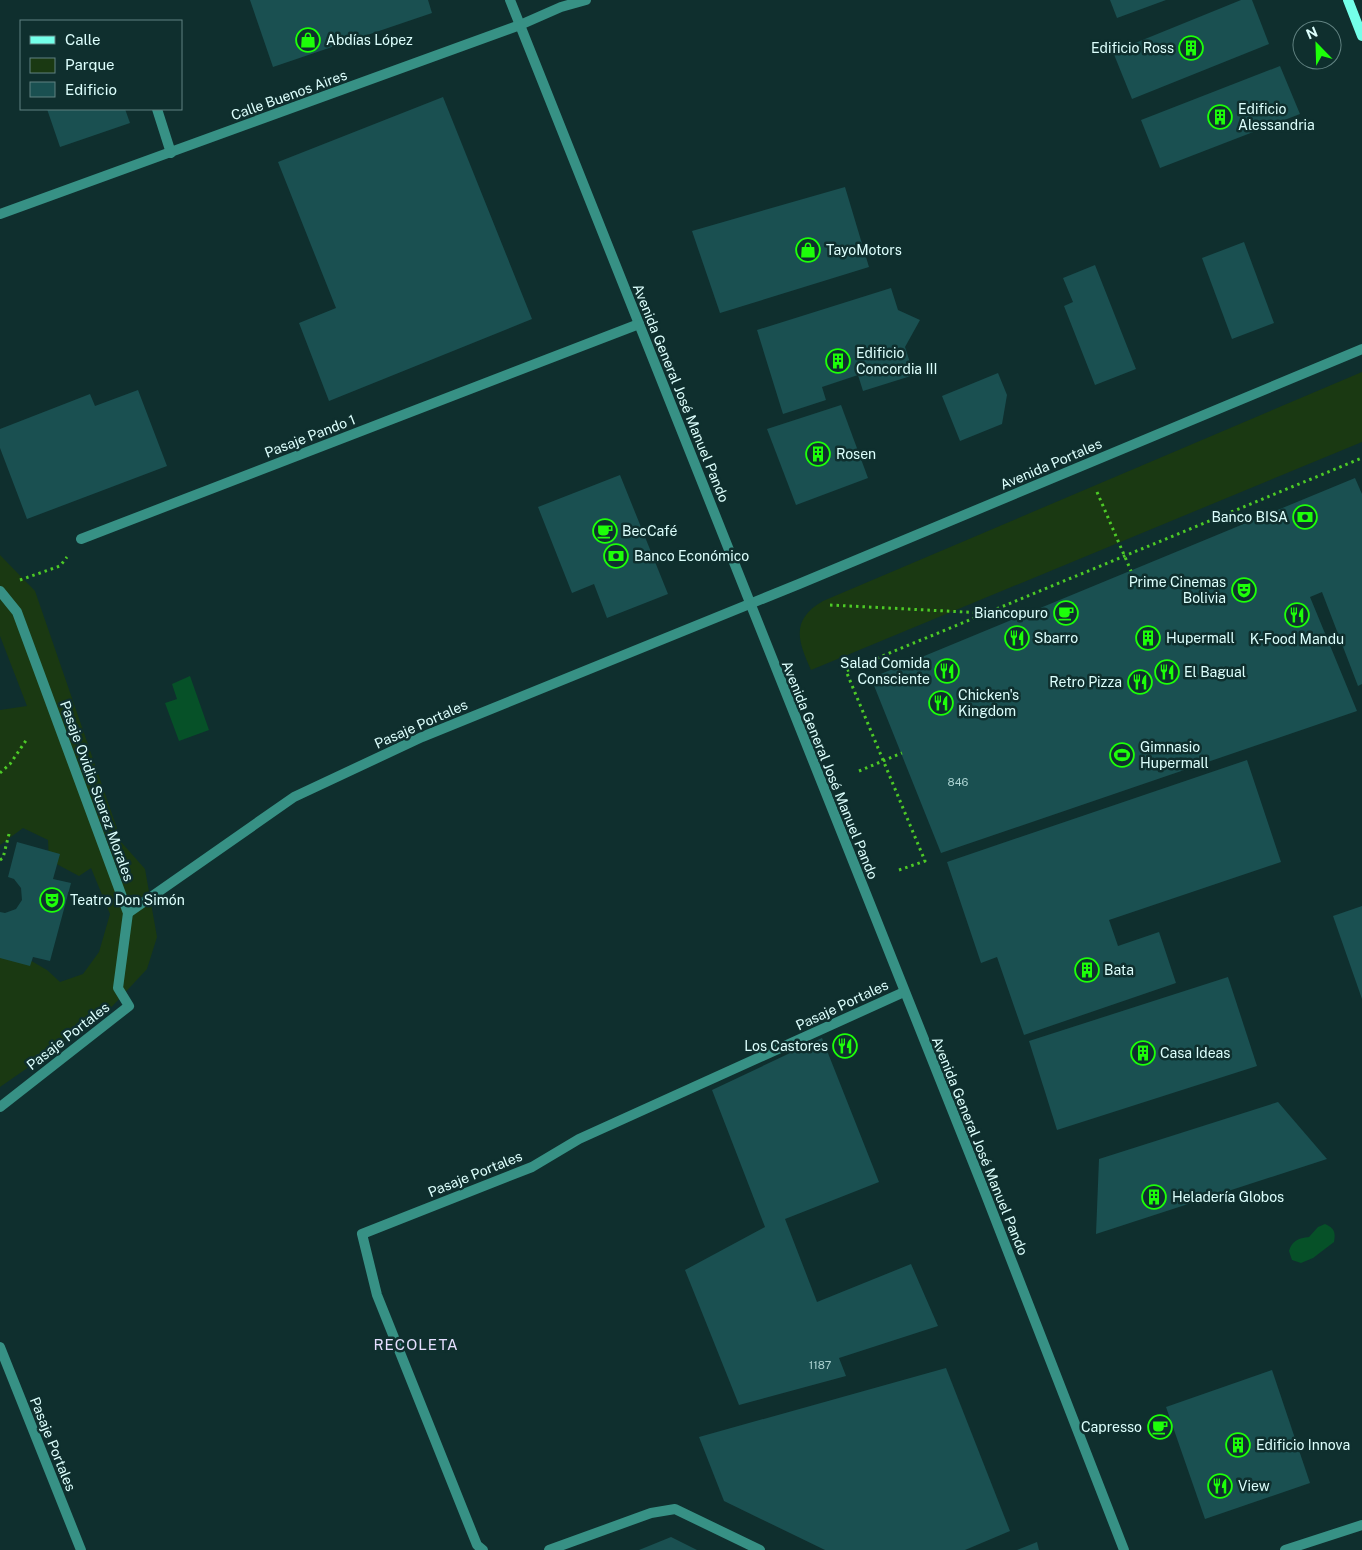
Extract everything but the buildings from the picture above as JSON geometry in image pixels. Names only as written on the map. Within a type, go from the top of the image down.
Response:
[{"type":"main road","points":[[1348,0],[1362,36]]},
{"type":"street","name":"Avenida General José Manuel Pando","points":[[510,0],[1124,1550]]},
{"type":"street","name":"Calle Buenos Aires","points":[[0,214],[520,25],[562,7],[586,0]]},
{"type":"street","points":[[157,110],[171,153]]},
{"type":"street","name":"Pasaje Pando 1","points":[[81,539],[639,324]]},
{"type":"street","name":"Avenida Portales","points":[[750,604],[1362,349]]},
{"type":"street","name":"Pasaje Ovidio Suarez Morales","points":[[0,591],[17,612],[128,913],[118,988],[130,1006]]},
{"type":"street","name":"Pasaje Portales","points":[[128,913],[294,797],[422,737],[750,604]]},
{"type":"street","name":"Pasaje Portales","points":[[483,1550],[477,1545],[377,1295],[362,1234],[532,1167],[579,1139],[904,992]]},
{"type":"street","name":"Pasaje Portales","points":[[0,1107],[130,1006]]},
{"type":"street","name":"Pasaje Portales","points":[[0,1347],[81,1550]]},
{"type":"street","points":[[550,1550],[650,1514],[675,1509],[760,1550]]},
{"type":"street","points":[[1284,1550],[1362,1525]]},
{"type":"path","points":[[899,870],[925,862],[846,671],[1362,458]]},
{"type":"path","points":[[1096,492],[1131,571]]},
{"type":"path","points":[[17,581],[60,566],[81,539]]},
{"type":"path","points":[[830,605],[986,613]]},
{"type":"path","points":[[0,773],[10,764],[27,739]]},
{"type":"path","points":[[859,771],[902,753]]},
{"type":"path","points":[[0,860],[3,858],[9,834]]},
{"type":"green space","points":[[1362,372],[1362,442],[811,670],[800,640],[801,624],[812,608],[823,601]]},
{"type":"green space","points":[[0,555],[35,591],[122,843],[145,869],[157,937],[147,969],[105,1014],[0,1087],[0,951],[16,952],[47,970],[60,982],[83,974],[99,952],[110,914],[91,868],[79,876],[49,860],[48,840],[23,828],[0,845],[0,710],[27,706],[0,636]]},
{"type":"shaded area","points":[[190,676],[209,730],[179,741],[165,703],[177,699],[172,684]]},
{"type":"shaded area","points":[[1325,1224],[1334,1231],[1334,1242],[1313,1258],[1301,1263],[1292,1260],[1289,1251],[1294,1242],[1309,1237],[1318,1227]]},
{"type":"place","name":"Abdías López","points":[[308,40]]},
{"type":"place","name":"Edificio Ross","points":[[1191,48]]},
{"type":"place","name":"Edificio Alessandria","points":[[1220,117]]},
{"type":"place","name":"TayoMotors","points":[[808,250]]},
{"type":"place","name":"Edificio Concordia III","points":[[838,361]]},
{"type":"place","name":"Rosen","points":[[818,454]]},
{"type":"place","name":"Banco BISA","points":[[1305,517]]},
{"type":"place","name":"BecCafé","points":[[605,531]]},
{"type":"place","name":"Banco Económico","points":[[616,556]]},
{"type":"place","name":"Prime Cinemas Bolivia","points":[[1244,590]]},
{"type":"place","name":"Biancopuro","points":[[1066,613]]},
{"type":"place","name":"K-Food Mandu","points":[[1297,615]]},
{"type":"place","name":"Sbarro","points":[[1017,638]]},
{"type":"place","name":"Hupermall","points":[[1148,638]]},
{"type":"place","name":"Salad Comida Consciente","points":[[947,671]]},
{"type":"place","name":"El Bagual","points":[[1167,672]]},
{"type":"place","name":"Retro Pizza","points":[[1140,682]]},
{"type":"place","name":"Chicken's Kingdom","points":[[941,703]]},
{"type":"place","name":"Gimnasio Hupermall","points":[[1122,755]]},
{"type":"place","name":"Teatro Don Simón","points":[[52,900]]},
{"type":"place","name":"Bata","points":[[1087,970]]},
{"type":"place","name":"Los Castores","points":[[845,1046]]},
{"type":"place","name":"Casa Ideas","points":[[1143,1053]]},
{"type":"place","name":"Heladería Globos","points":[[1154,1197]]},
{"type":"place","name":"Capresso","points":[[1160,1427]]},
{"type":"place","name":"Edificio Innova","points":[[1238,1445]]},
{"type":"place","name":"View","points":[[1220,1486]]},
{"type":"district","name":"RECOLETA","points":[[416,1345]]}]
